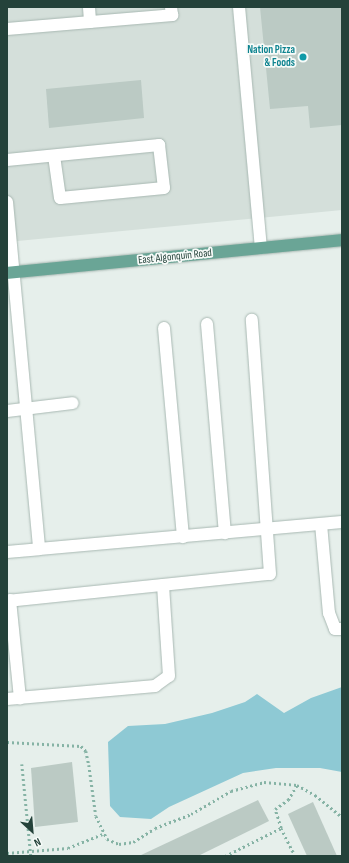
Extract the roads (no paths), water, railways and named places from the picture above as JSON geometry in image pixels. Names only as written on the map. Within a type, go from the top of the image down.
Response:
[{"type":"main road","name":"East Algonquin Road","points":[[10,273],[342,240]]},
{"type":"street","points":[[89,7],[90,22]]},
{"type":"street","points":[[239,7],[261,248]]},
{"type":"street","points":[[7,29],[90,22],[125,13],[172,11]]},
{"type":"street","points":[[7,160],[159,144],[164,188],[60,198],[54,156]]},
{"type":"street","points":[[7,202],[10,273],[27,408],[39,549]]},
{"type":"street","points":[[20,698],[8,600],[270,574],[252,320]]},
{"type":"street","points":[[207,324],[225,533]]},
{"type":"street","points":[[164,328],[183,536]]},
{"type":"street","points":[[7,411],[73,403]]},
{"type":"street","points":[[7,552],[342,522]]},
{"type":"street","points":[[321,524],[329,613],[334,628],[342,629]]},
{"type":"street","points":[[7,699],[155,686],[169,676],[163,585]]},
{"type":"water","points":[[342,687],[342,772],[320,768],[276,768],[243,773],[169,807],[151,819],[120,817],[110,806],[108,742],[128,726],[165,724],[212,713],[245,702],[257,694],[284,713],[311,698]]},
{"type":"place","name":"Nation Pizza & Foods","points":[[303,57]]}]
